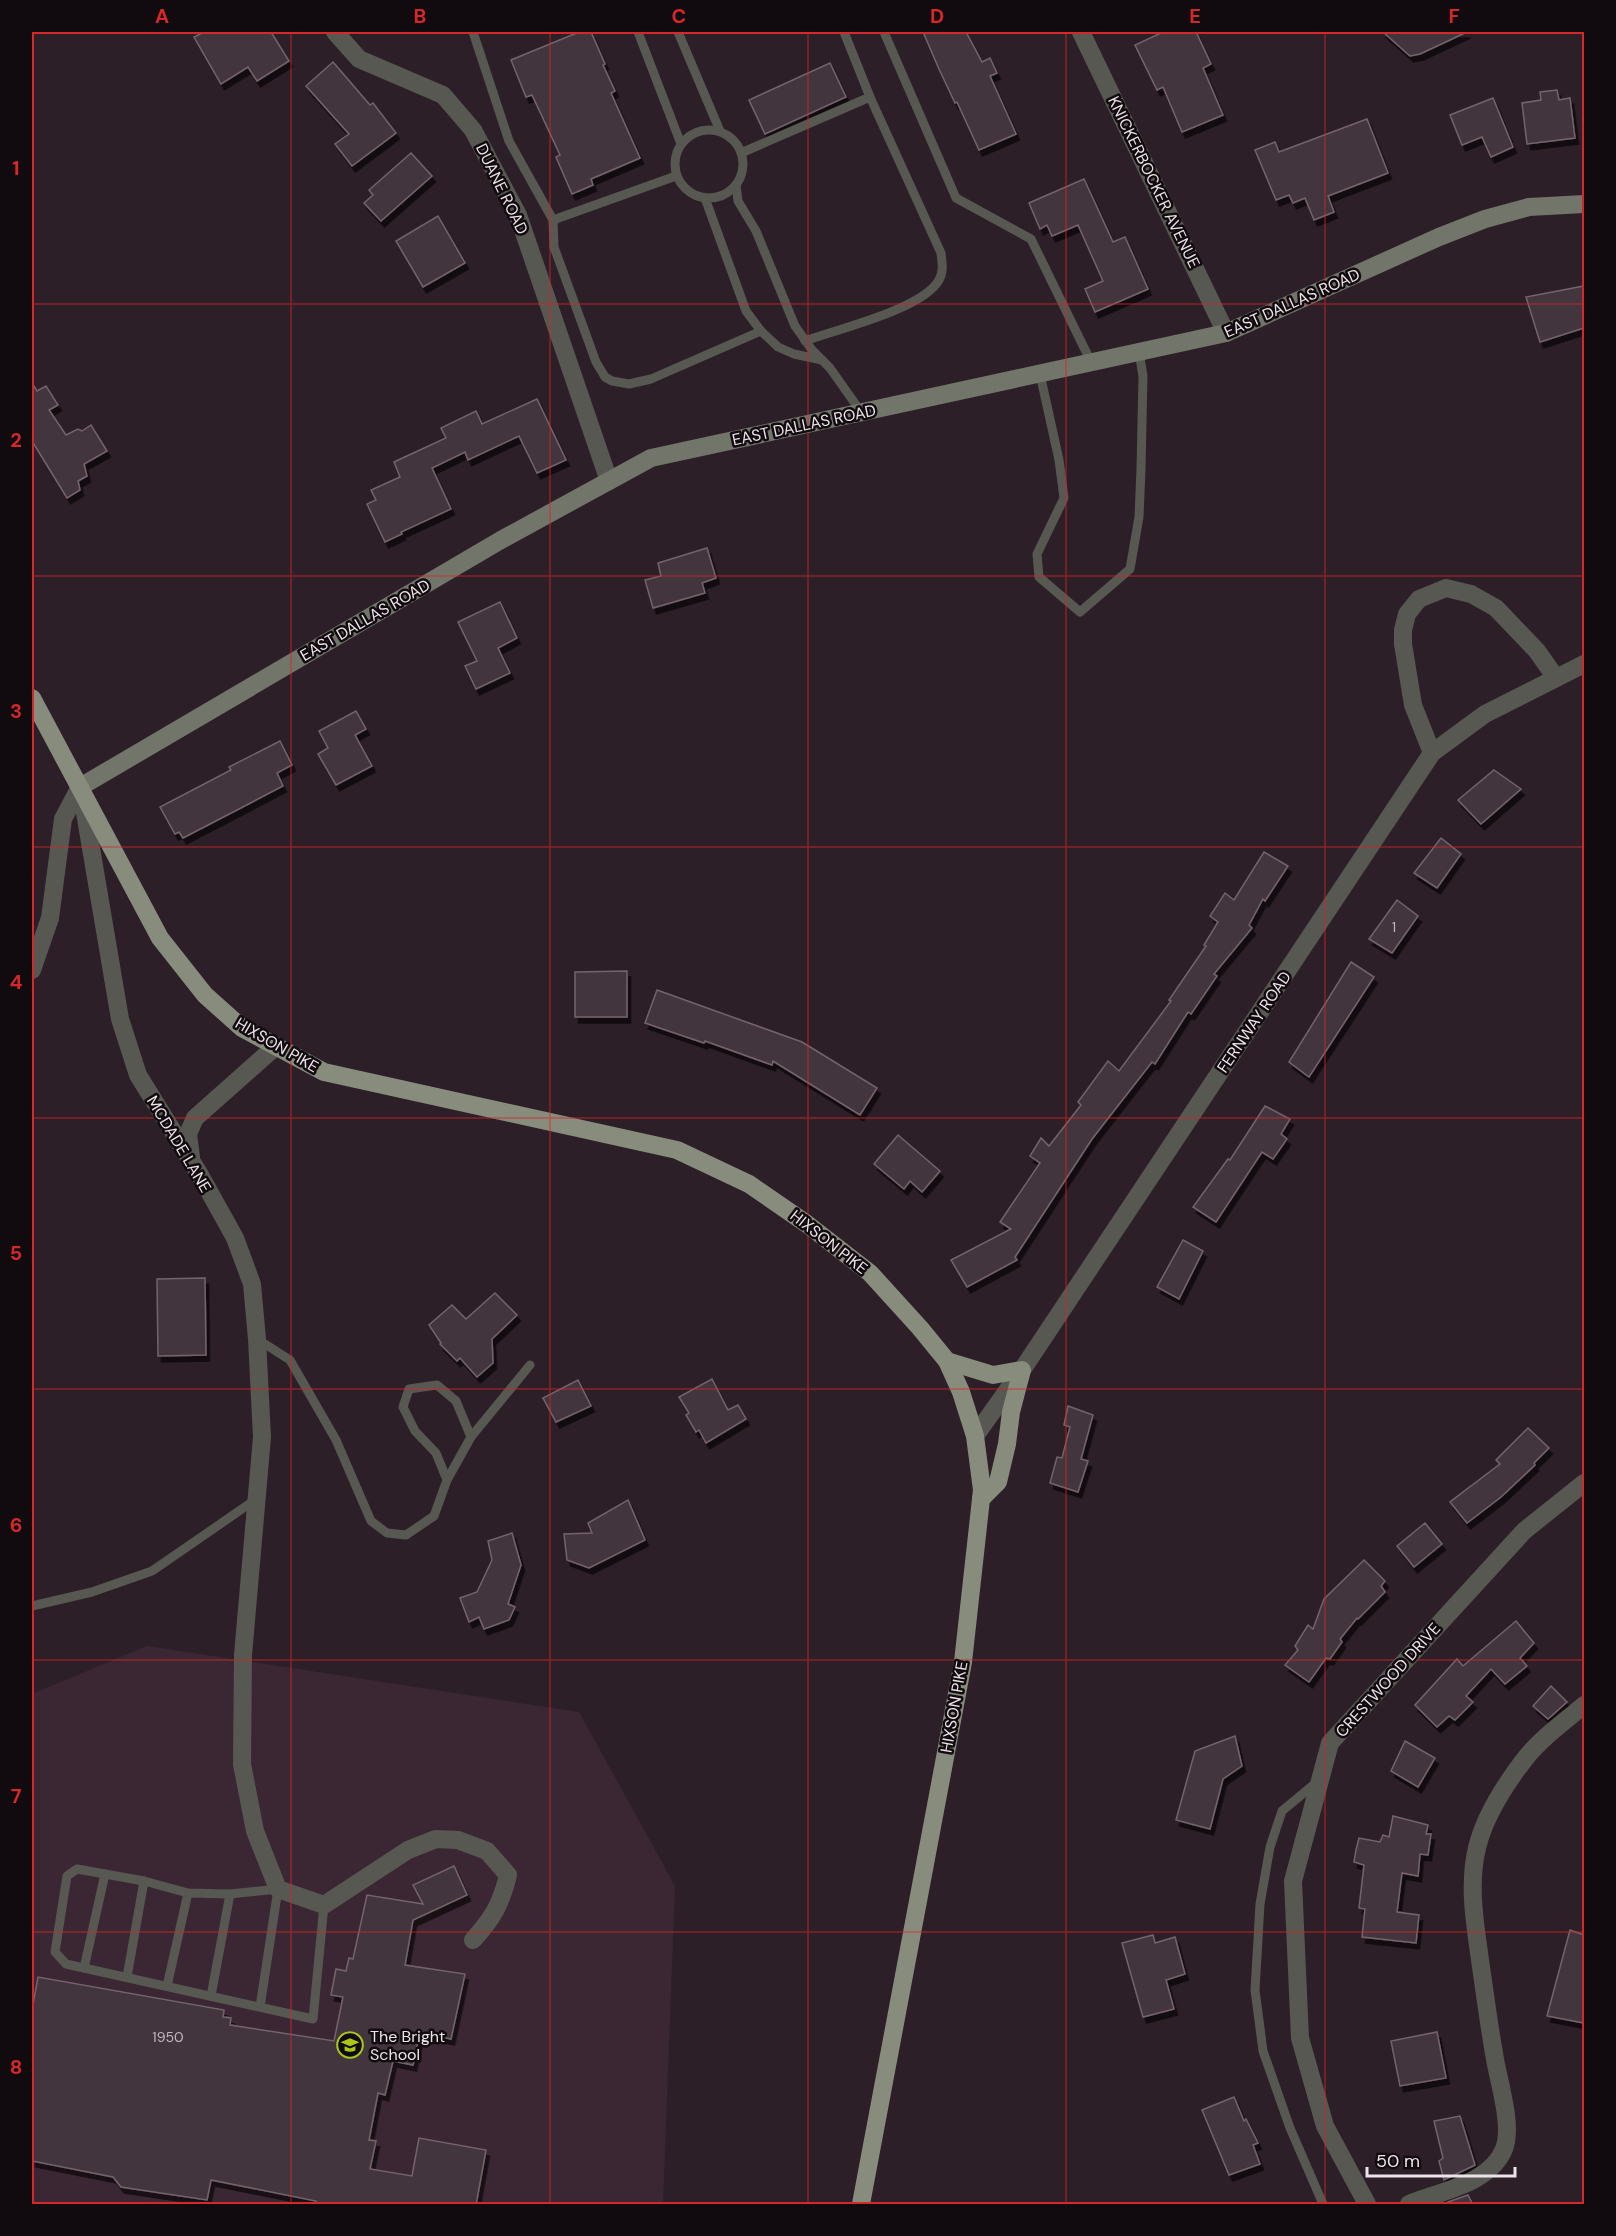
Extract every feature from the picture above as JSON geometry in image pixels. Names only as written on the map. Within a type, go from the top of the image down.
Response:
[{"type":"main road","name":"HIXSON PIKE","points":[[32,698],[160,938],[205,995],[242,1028],[324,1072],[677,1150],[739,1179],[807,1224],[870,1273],[947,1361],[961,1392],[975,1436],[982,1490],[963,1662],[861,2205]]},
{"type":"main road","points":[[947,1361],[993,1375],[1022,1371],[1011,1412],[1007,1444],[998,1482],[981,1499]]},
{"type":"street","name":"DUANE ROAD","points":[[335,32],[358,58],[443,95],[472,130],[518,215],[609,481]]},
{"type":"street","name":"KNICKERBOCKER AVENUE","points":[[1081,32],[1226,333]]},
{"type":"street","name":"EAST DALLAS ROAD","points":[[80,787],[490,546],[651,458],[1226,333],[1428,242],[1485,219],[1529,207],[1584,204]]},
{"type":"street","points":[[1432,753],[1413,705],[1403,645],[1403,630],[1407,614],[1419,599],[1446,588],[1471,594],[1496,608],[1537,651],[1556,678]]},
{"type":"street","name":"FERNWAY ROAD","points":[[975,1436],[1022,1371],[1432,753],[1485,714],[1584,664]]},
{"type":"street","points":[[32,970],[50,918],[63,819],[80,787]]},
{"type":"street","name":"MCDADE LANE","points":[[80,787],[120,1019],[138,1075],[191,1161],[235,1239],[252,1284],[262,1437],[243,1655],[242,1764],[255,1831],[278,1889]]},
{"type":"street","points":[[191,1161],[188,1134],[195,1118],[275,1047]]},
{"type":"street","name":"CRESTWOOD DRIVE","points":[[1367,2205],[1325,2126],[1300,2038],[1293,1881],[1330,1743],[1524,1531],[1584,1483]]},
{"type":"street","points":[[1409,2205],[1483,2174],[1504,2149],[1507,2133],[1503,2091],[1486,2013],[1472,1891],[1477,1848],[1496,1802],[1521,1762],[1584,1706]]},
{"type":"street","points":[[278,1889],[324,1905],[408,1850],[436,1839],[458,1840],[487,1851],[508,1875],[502,1899],[491,1920],[473,1940]]},
{"type":"lane","points":[[473,32],[509,141],[553,220],[555,247],[596,362],[605,378],[629,384],[651,379],[760,331]]},
{"type":"lane","points":[[638,32],[681,144]]},
{"type":"lane","points":[[678,32],[720,131]]},
{"type":"lane","points":[[805,341],[909,305],[929,292],[939,280],[942,269],[941,252],[870,97],[844,32]]},
{"type":"lane","points":[[884,32],[956,198],[1031,239],[1091,362]]},
{"type":"lane","points":[[741,153],[870,97]]},
{"type":"lane","points":[[705,130],[720,131],[729,136],[737,144],[741,153],[743,170],[736,185],[727,193],[716,198],[693,195],[682,186],[676,176],[674,165],[681,144],[692,134],[705,130]]},
{"type":"lane","points":[[553,220],[676,176]]},
{"type":"lane","points":[[736,185],[738,201],[756,231],[795,326],[805,341],[830,368],[861,412]]},
{"type":"lane","points":[[705,198],[746,311],[760,331],[778,347],[794,354],[822,360]]},
{"type":"lane","points":[[1040,374],[1059,460],[1064,498],[1037,554],[1040,577],[1080,612],[1130,568],[1138,517],[1141,470],[1143,376],[1139,352]]},
{"type":"lane","points":[[257,1339],[290,1360],[336,1440],[371,1521],[387,1533],[406,1535],[434,1516],[447,1480],[471,1437],[530,1365]]},
{"type":"lane","points":[[447,1480],[436,1453],[416,1431],[403,1407],[409,1389],[437,1385],[456,1401],[471,1437]]},
{"type":"lane","points":[[32,1606],[92,1592],[152,1571],[255,1500]]},
{"type":"lane","points":[[1320,1780],[1282,1811],[1270,1846],[1260,1904],[1256,1990],[1263,2051],[1290,2128],[1323,2205]]},
{"type":"lane","points":[[260,2007],[278,1889],[230,1894],[188,1893],[144,1881],[77,1869],[67,1876],[55,1952],[66,1964],[313,2019],[324,1905]]},
{"type":"lane","points":[[84,1968],[105,1874]]},
{"type":"lane","points":[[127,1977],[144,1881]]},
{"type":"lane","points":[[167,1986],[188,1893]]},
{"type":"lane","points":[[211,1996],[230,1894]]},
{"type":"shaded area","name":"The Bright School","points":[[147,1646],[579,1712],[675,1886],[663,2204],[32,2204],[32,1694]]},
{"type":"building","points":[[204,32],[271,32],[289,61],[257,81],[248,67],[221,84],[194,37]]},
{"type":"building","points":[[579,32],[591,32],[615,91],[611,93],[640,158],[591,179],[593,185],[572,194],[556,157],[560,155],[532,95],[526,97],[511,60]]},
{"type":"building","points":[[923,32],[966,32],[982,62],[990,58],[997,73],[990,76],[1016,134],[979,150]]},
{"type":"building","points":[[1163,32],[1196,32],[1211,64],[1203,68],[1223,115],[1182,132],[1163,87],[1157,90],[1135,45]]},
{"type":"building","points":[[1383,32],[1467,32],[1420,54],[1410,56]]},
{"type":"building","points":[[333,62],[370,105],[373,103],[396,133],[352,166],[335,144],[349,134],[306,86]]},
{"type":"building","points":[[830,63],[846,97],[765,134],[749,100]]},
{"type":"building","points":[[1557,90],[1559,100],[1570,98],[1575,138],[1527,144],[1522,103],[1541,100],[1540,92]]},
{"type":"building","points":[[1493,98],[1513,147],[1491,157],[1482,137],[1462,145],[1450,115]]},
{"type":"building","points":[[1367,119],[1388,173],[1328,196],[1334,212],[1314,220],[1305,198],[1293,203],[1289,195],[1276,200],[1255,150],[1275,142],[1279,152]]},
{"type":"building","points":[[411,153],[432,176],[381,221],[364,203],[373,195],[369,190]]},
{"type":"building","points":[[1084,179],[1113,242],[1125,237],[1148,289],[1095,312],[1085,289],[1103,281],[1078,225],[1052,236],[1047,225],[1040,229],[1029,203]]},
{"type":"building","points":[[438,216],[465,263],[423,287],[396,241]]},
{"type":"building","points":[[1584,286],[1584,328],[1540,342],[1526,297]]},
{"type":"building","points":[[32,383],[37,391],[46,386],[58,405],[49,410],[66,435],[78,429],[82,431],[91,425],[107,451],[84,464],[87,476],[78,481],[80,490],[67,498],[32,441]]},
{"type":"building","points":[[537,399],[566,460],[537,473],[519,436],[468,460],[465,452],[432,468],[451,509],[385,542],[367,504],[376,500],[371,490],[400,477],[394,462],[446,438],[441,428],[476,411],[482,424]]},
{"type":"building","points":[[707,548],[716,578],[702,583],[705,593],[653,608],[645,580],[661,576],[658,563]]},
{"type":"building","points":[[500,602],[517,638],[498,648],[510,673],[476,689],[465,666],[477,661],[458,622]]},
{"type":"building","points":[[356,711],[366,729],[355,735],[372,766],[336,785],[318,754],[328,748],[319,731]]},
{"type":"building","points":[[280,741],[292,765],[277,773],[283,786],[183,838],[179,832],[175,834],[160,807]]},
{"type":"building","points":[[1494,770],[1521,789],[1481,824],[1458,800]]},
{"type":"building","points":[[1441,838],[1461,854],[1437,888],[1414,873]]},
{"type":"building","points":[[1264,852],[1288,866],[1265,901],[1263,899],[1249,925],[1252,928],[1214,974],[1217,976],[1191,1014],[1188,1012],[1155,1064],[1152,1062],[1092,1139],[1015,1257],[1017,1260],[967,1287],[951,1260],[1011,1229],[1000,1222],[1040,1163],[1030,1156],[1041,1138],[1049,1146],[1081,1105],[1078,1102],[1108,1061],[1119,1071],[1171,1001],[1169,1000],[1206,946],[1204,945],[1218,922],[1210,916],[1225,893],[1234,900]]},
{"type":"building","points":[[1397,900],[1418,916],[1392,953],[1369,939]]},
{"type":"building","points":[[1351,962],[1374,977],[1309,1077],[1289,1062]]},
{"type":"building","points":[[627,971],[627,1017],[575,1017],[575,972]]},
{"type":"building","points":[[657,990],[802,1042],[877,1088],[860,1115],[773,1061],[772,1065],[645,1023]]},
{"type":"building","points":[[1265,1106],[1290,1119],[1281,1134],[1287,1139],[1273,1159],[1262,1152],[1216,1222],[1193,1207],[1228,1159],[1230,1160]]},
{"type":"building","points":[[898,1135],[940,1171],[922,1192],[910,1181],[904,1189],[874,1164]]},
{"type":"building","points":[[1183,1240],[1203,1251],[1179,1299],[1157,1287]]},
{"type":"building","points":[[205,1278],[206,1355],[158,1356],[157,1279]]},
{"type":"building","points":[[495,1293],[517,1315],[492,1339],[493,1363],[477,1377],[460,1358],[457,1361],[440,1344],[429,1325],[452,1305],[466,1319]]},
{"type":"building","points":[[712,1379],[728,1410],[738,1405],[746,1419],[706,1443],[699,1430],[696,1432],[686,1415],[689,1413],[679,1397]]},
{"type":"building","points":[[578,1380],[591,1406],[556,1422],[543,1398]]},
{"type":"building","points":[[1068,1406],[1093,1415],[1081,1459],[1088,1461],[1078,1492],[1050,1483],[1057,1457],[1062,1458],[1070,1427],[1064,1425]]},
{"type":"building","points":[[1528,1428],[1549,1448],[1534,1463],[1535,1465],[1501,1497],[1467,1523],[1450,1502],[1500,1464],[1496,1460]]},
{"type":"building","points":[[628,1500],[645,1540],[589,1568],[567,1560],[564,1534],[592,1533],[588,1523]]},
{"type":"building","points":[[1425,1523],[1442,1544],[1414,1567],[1397,1546]]},
{"type":"building","points":[[512,1533],[521,1565],[508,1604],[515,1607],[509,1620],[484,1629],[479,1617],[469,1622],[460,1598],[477,1592],[492,1560],[488,1541]]},
{"type":"building","points":[[1364,1560],[1385,1581],[1381,1586],[1385,1592],[1357,1618],[1340,1639],[1342,1642],[1330,1659],[1326,1658],[1309,1682],[1285,1665],[1298,1650],[1295,1646],[1308,1625],[1313,1629],[1324,1599]]},
{"type":"building","points":[[1516,1621],[1534,1643],[1520,1658],[1527,1666],[1505,1684],[1491,1669],[1466,1696],[1473,1702],[1455,1720],[1449,1716],[1437,1727],[1415,1705],[1457,1659],[1463,1666]]},
{"type":"building","points":[[1551,1686],[1567,1702],[1548,1719],[1533,1706]]},
{"type":"building","points":[[1235,1736],[1242,1766],[1223,1779],[1210,1829],[1176,1820],[1195,1751]]},
{"type":"building","points":[[1405,1741],[1435,1758],[1418,1787],[1391,1771]]},
{"type":"building","points":[[1393,1816],[1428,1825],[1426,1834],[1431,1834],[1428,1855],[1420,1854],[1418,1876],[1402,1873],[1397,1912],[1419,1915],[1416,1943],[1362,1937],[1365,1909],[1359,1908],[1364,1865],[1354,1862],[1359,1838],[1380,1842],[1383,1835],[1389,1837]]},
{"type":"building","points":[[454,1866],[467,1895],[413,1920],[405,1965],[465,1974],[451,2039],[420,2032],[413,2065],[393,2061],[385,2095],[378,2093],[369,2140],[376,2141],[370,2169],[412,2176],[419,2138],[486,2150],[476,2205],[316,2205],[316,2201],[211,2180],[207,2200],[121,2187],[113,2177],[32,2161],[32,2010],[38,1977],[224,2010],[223,2017],[231,2018],[230,2025],[334,2041],[343,1997],[331,1995],[336,1969],[346,1971],[349,1958],[353,1959],[367,1895],[423,1904],[413,1885]]},
{"type":"building","points":[[1570,1930],[1584,1935],[1584,2023],[1547,2016]]},
{"type":"building","points":[[1153,1935],[1155,1943],[1175,1937],[1185,1974],[1166,1980],[1174,2009],[1143,2017],[1122,1943]]},
{"type":"building","points":[[1437,2032],[1446,2078],[1400,2086],[1391,2041]]},
{"type":"building","points":[[1234,2097],[1244,2121],[1246,2119],[1258,2143],[1253,2145],[1260,2164],[1229,2175],[1202,2110]]},
{"type":"building","points":[[1460,2116],[1475,2165],[1444,2180],[1439,2161],[1443,2158],[1434,2121]]},
{"type":"building","points":[[1468,2195],[1473,2205],[1449,2205],[1448,2202]]},
{"type":"place","name":"The Bright School","points":[[350,2045]]}]
